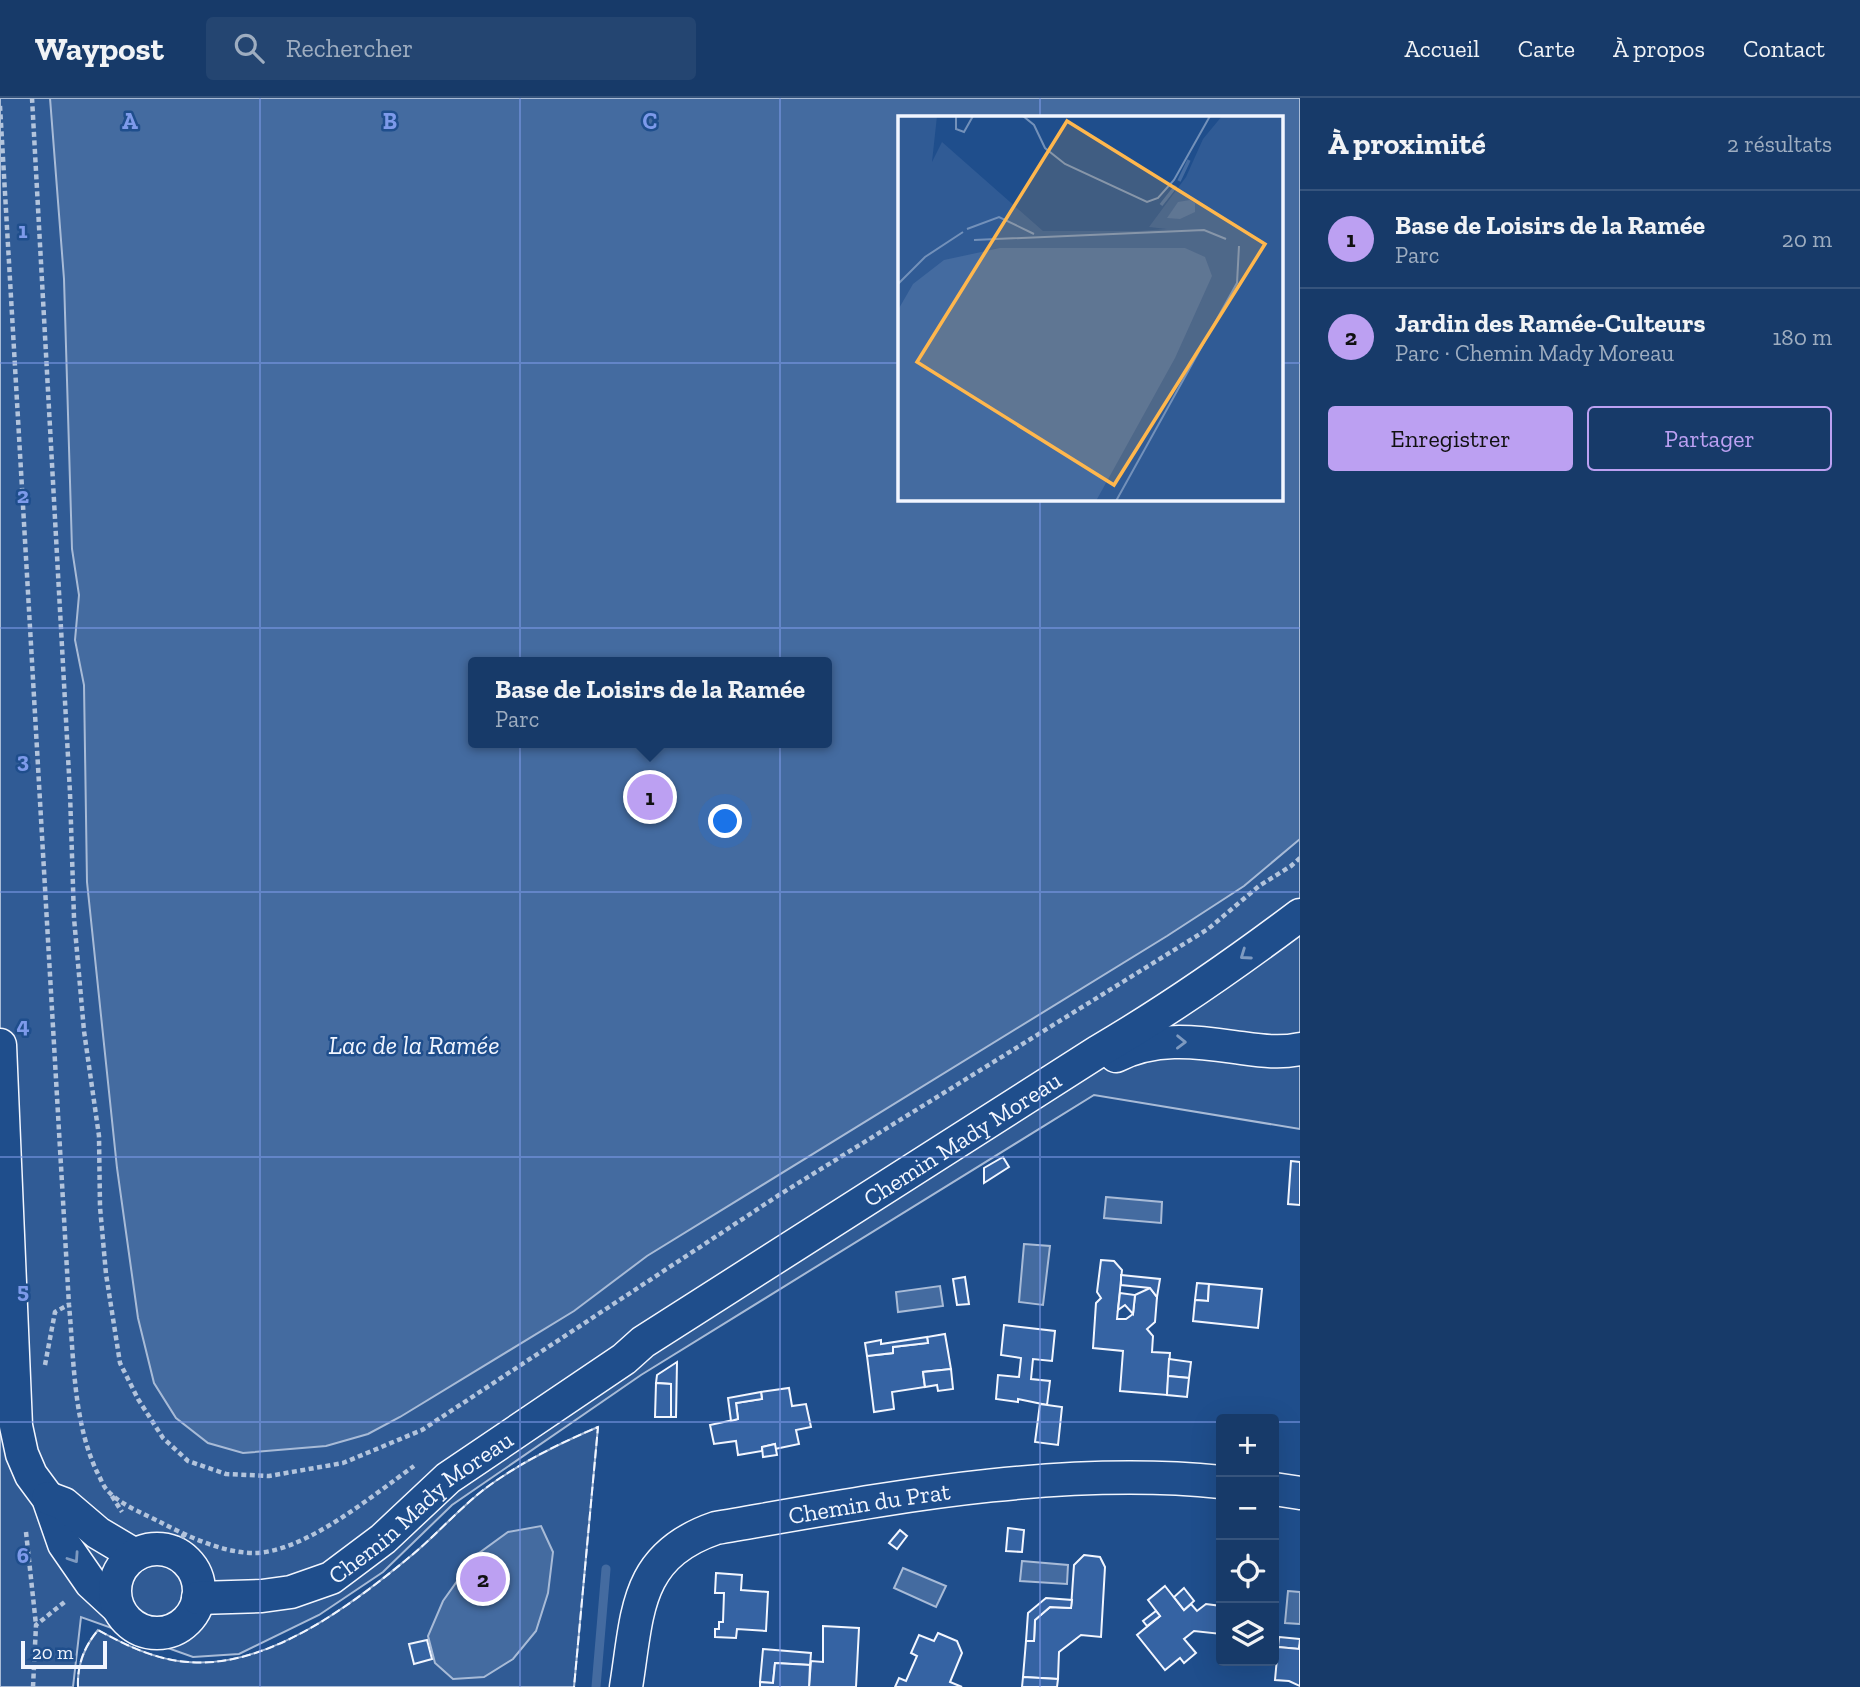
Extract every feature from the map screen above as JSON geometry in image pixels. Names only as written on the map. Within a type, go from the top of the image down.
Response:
[{"type":"street","name":"Chemin Mady Moreau","points":[[198,1598],[262,1597],[291,1592],[331,1578],[383,1539],[448,1478],[624,1359],[655,1334],[1150,1021],[1300,915]]},
{"type":"street","name":"Chemin Mady Moreau","points":[[624,1359],[644,1355],[1073,1080],[1130,1049],[1175,1041],[1263,1051],[1300,1049]]},
{"type":"street","points":[[0,1045],[16,1426],[22,1454],[31,1475],[48,1498],[64,1544],[91,1583],[117,1606],[126,1620],[138,1629],[154,1634],[169,1632],[182,1626],[192,1615],[199,1589],[196,1575],[179,1544],[148,1550],[135,1555],[124,1565],[117,1578],[117,1606]]},
{"type":"street","name":"Chemin du Prat","points":[[626,1687],[641,1601],[649,1579],[664,1557],[693,1536],[716,1528],[971,1487],[1135,1477],[1216,1481]]},
{"type":"street","points":[[1279,1490],[1300,1493]]},
{"type":"street","points":[[48,1498],[64,1504],[98,1533],[135,1555]]},
{"type":"path","points":[[32,98],[71,793],[74,918],[84,1031],[99,1136],[100,1207],[106,1275],[120,1363],[138,1399],[163,1438],[188,1461],[226,1474],[269,1476],[343,1463],[422,1430],[779,1195],[1208,929],[1259,886],[1300,858]]},
{"type":"path","points":[[0,106],[67,1277],[77,1391],[90,1452],[108,1491],[179,1544],[252,1553],[271,1552],[294,1544],[324,1528],[416,1464]]},
{"type":"path","points":[[25,1525],[36,1625],[33,1687]]},
{"type":"path","points":[[36,1625],[56,1607],[91,1583]]},
{"type":"shaded area","name":"Lac de la Ramée","points":[[0,98],[1300,98],[1300,1129],[1094,1095],[641,1375],[452,1505],[383,1572],[319,1615],[239,1654],[193,1657],[81,1617],[73,1687],[0,1687]]},
{"type":"shaded area","points":[[598,1427],[574,1687],[78,1687],[82,1657],[98,1630],[153,1655],[188,1662],[218,1661],[248,1655],[308,1630],[389,1574],[495,1481],[538,1455]]},
{"type":"water","name":"Lac de la Ramée","points":[[50,98],[1300,98],[1300,839],[1244,886],[1167,936],[647,1256],[574,1311],[368,1434],[326,1446],[243,1453],[208,1443],[176,1418],[154,1383],[138,1318],[117,1168],[87,882],[84,685],[75,640],[79,595],[72,549],[64,279]]},
{"type":"water","points":[[1106,1197],[1162,1202],[1161,1223],[1104,1218]]},
{"type":"water","points":[[1024,1244],[1050,1246],[1043,1305],[1019,1302]]},
{"type":"water","points":[[940,1286],[943,1306],[898,1312],[896,1292]]},
{"type":"water","points":[[541,1526],[553,1552],[548,1593],[536,1631],[513,1659],[484,1677],[453,1679],[435,1663],[428,1636],[443,1601],[475,1556],[508,1532]]},
{"type":"water","points":[[1022,1561],[1068,1565],[1067,1584],[1020,1581]]},
{"type":"water","points":[[903,1568],[946,1586],[936,1607],[894,1588]]},
{"type":"water","points":[[1288,1591],[1300,1592],[1300,1624],[1285,1623]]},
{"type":"building","points":[[1003,1157],[1009,1167],[984,1183],[984,1168]]},
{"type":"building","points":[[1291,1161],[1300,1162],[1300,1205],[1288,1204]]},
{"type":"building","points":[[1101,1260],[1114,1261],[1122,1270],[1117,1319],[1126,1319],[1133,1314],[1135,1295],[1150,1288],[1157,1297],[1155,1322],[1147,1329],[1153,1336],[1152,1352],[1170,1353],[1167,1395],[1120,1391],[1123,1351],[1093,1348],[1096,1303],[1101,1298],[1097,1292]]},
{"type":"building","points":[[1121,1275],[1160,1279],[1157,1297],[1150,1288],[1121,1285]]},
{"type":"building","points":[[965,1277],[969,1304],[957,1305],[953,1279]]},
{"type":"building","points":[[1197,1283],[1209,1284],[1208,1301],[1195,1300]]},
{"type":"building","points":[[1209,1284],[1262,1289],[1258,1328],[1193,1321],[1195,1300],[1208,1301]]},
{"type":"building","points":[[1120,1293],[1135,1295],[1133,1314],[1125,1305],[1118,1310]]},
{"type":"building","points":[[1004,1325],[1055,1331],[1052,1361],[1033,1359],[1031,1379],[1050,1381],[1047,1405],[1018,1399],[1018,1402],[996,1399],[998,1375],[1019,1377],[1021,1358],[1001,1355]]},
{"type":"building","points":[[945,1334],[951,1369],[923,1372],[925,1387],[892,1392],[894,1409],[874,1412],[867,1356],[893,1353],[893,1347],[928,1343],[927,1337]]},
{"type":"building","points":[[927,1337],[928,1343],[893,1347],[893,1353],[867,1356],[865,1343],[881,1340],[881,1344]]},
{"type":"building","points":[[1169,1359],[1191,1362],[1189,1378],[1168,1376]]},
{"type":"building","points":[[677,1362],[676,1417],[671,1417],[671,1384],[656,1383],[657,1375]]},
{"type":"building","points":[[951,1369],[953,1389],[938,1391],[937,1385],[925,1387],[923,1372]]},
{"type":"building","points":[[1168,1376],[1189,1378],[1187,1397],[1167,1395]]},
{"type":"building","points":[[656,1383],[671,1384],[671,1417],[655,1417]]},
{"type":"building","points":[[789,1388],[792,1406],[806,1404],[811,1427],[796,1430],[799,1444],[775,1449],[775,1444],[762,1447],[762,1451],[738,1455],[736,1441],[714,1444],[710,1425],[738,1419],[736,1403],[762,1399],[761,1392]]},
{"type":"building","points":[[761,1392],[762,1399],[736,1403],[738,1419],[731,1421],[728,1398]]},
{"type":"building","points":[[1040,1404],[1062,1407],[1058,1445],[1035,1442]]},
{"type":"building","points":[[775,1444],[777,1455],[763,1457],[762,1447]]},
{"type":"building","points":[[1008,1528],[1024,1530],[1022,1552],[1006,1551]]},
{"type":"building","points":[[900,1530],[907,1536],[897,1549],[889,1543]]},
{"type":"building","points":[[1084,1555],[1100,1557],[1105,1567],[1101,1637],[1081,1635],[1059,1652],[1058,1679],[1023,1677],[1026,1641],[1034,1641],[1035,1620],[1050,1607],[1071,1608],[1074,1565]]},
{"type":"building","points":[[716,1573],[742,1575],[741,1590],[768,1592],[766,1631],[737,1629],[736,1638],[715,1637],[715,1629],[719,1629],[719,1622],[723,1622],[724,1593],[715,1593]]},
{"type":"building","points":[[1165,1586],[1184,1610],[1191,1604],[1197,1611],[1206,1604],[1216,1605],[1216,1633],[1194,1631],[1184,1639],[1196,1653],[1184,1663],[1180,1658],[1165,1670],[1137,1635],[1160,1616],[1148,1600]]},
{"type":"building","points":[[1184,1588],[1194,1601],[1184,1610],[1174,1597]]},
{"type":"building","points":[[1046,1598],[1072,1600],[1071,1608],[1050,1607],[1035,1620],[1034,1641],[1026,1641],[1028,1613]]},
{"type":"building","points":[[1156,1611],[1160,1616],[1147,1626],[1143,1621]]},
{"type":"building","points":[[823,1626],[859,1628],[856,1687],[809,1687],[811,1661],[823,1662]]},
{"type":"building","points":[[938,1633],[957,1641],[962,1653],[950,1682],[962,1687],[895,1687],[899,1678],[906,1681],[917,1656],[911,1653],[919,1635],[934,1641]]},
{"type":"building","points":[[1279,1637],[1300,1639],[1299,1649],[1279,1647]]},
{"type":"building","points":[[427,1640],[432,1659],[414,1664],[409,1644]]},
{"type":"building","points":[[1300,1644],[1300,1686],[1289,1681],[1275,1680],[1276,1666],[1279,1666],[1279,1647],[1299,1649]]},
{"type":"building","points":[[763,1649],[811,1653],[810,1665],[775,1663],[773,1683],[760,1682]]},
{"type":"building","points":[[775,1663],[810,1665],[809,1687],[760,1687],[760,1682],[773,1683]]},
{"type":"building","points":[[1023,1677],[1058,1679],[1057,1687],[1022,1687]]},
{"type":"waterway","points":[[596,1687],[606,1569]]},
{"type":"fence","points":[[78,1687],[82,1657],[98,1630],[153,1655],[188,1662],[218,1661],[248,1655],[308,1630],[389,1574],[495,1481],[538,1455],[598,1427],[574,1687]]},
{"type":"place","name":"Base de Loisirs de la Ramée","points":[[650,797]]},
{"type":"place","name":"Jardin des Ramée-Culteurs","points":[[483,1579]]}]
